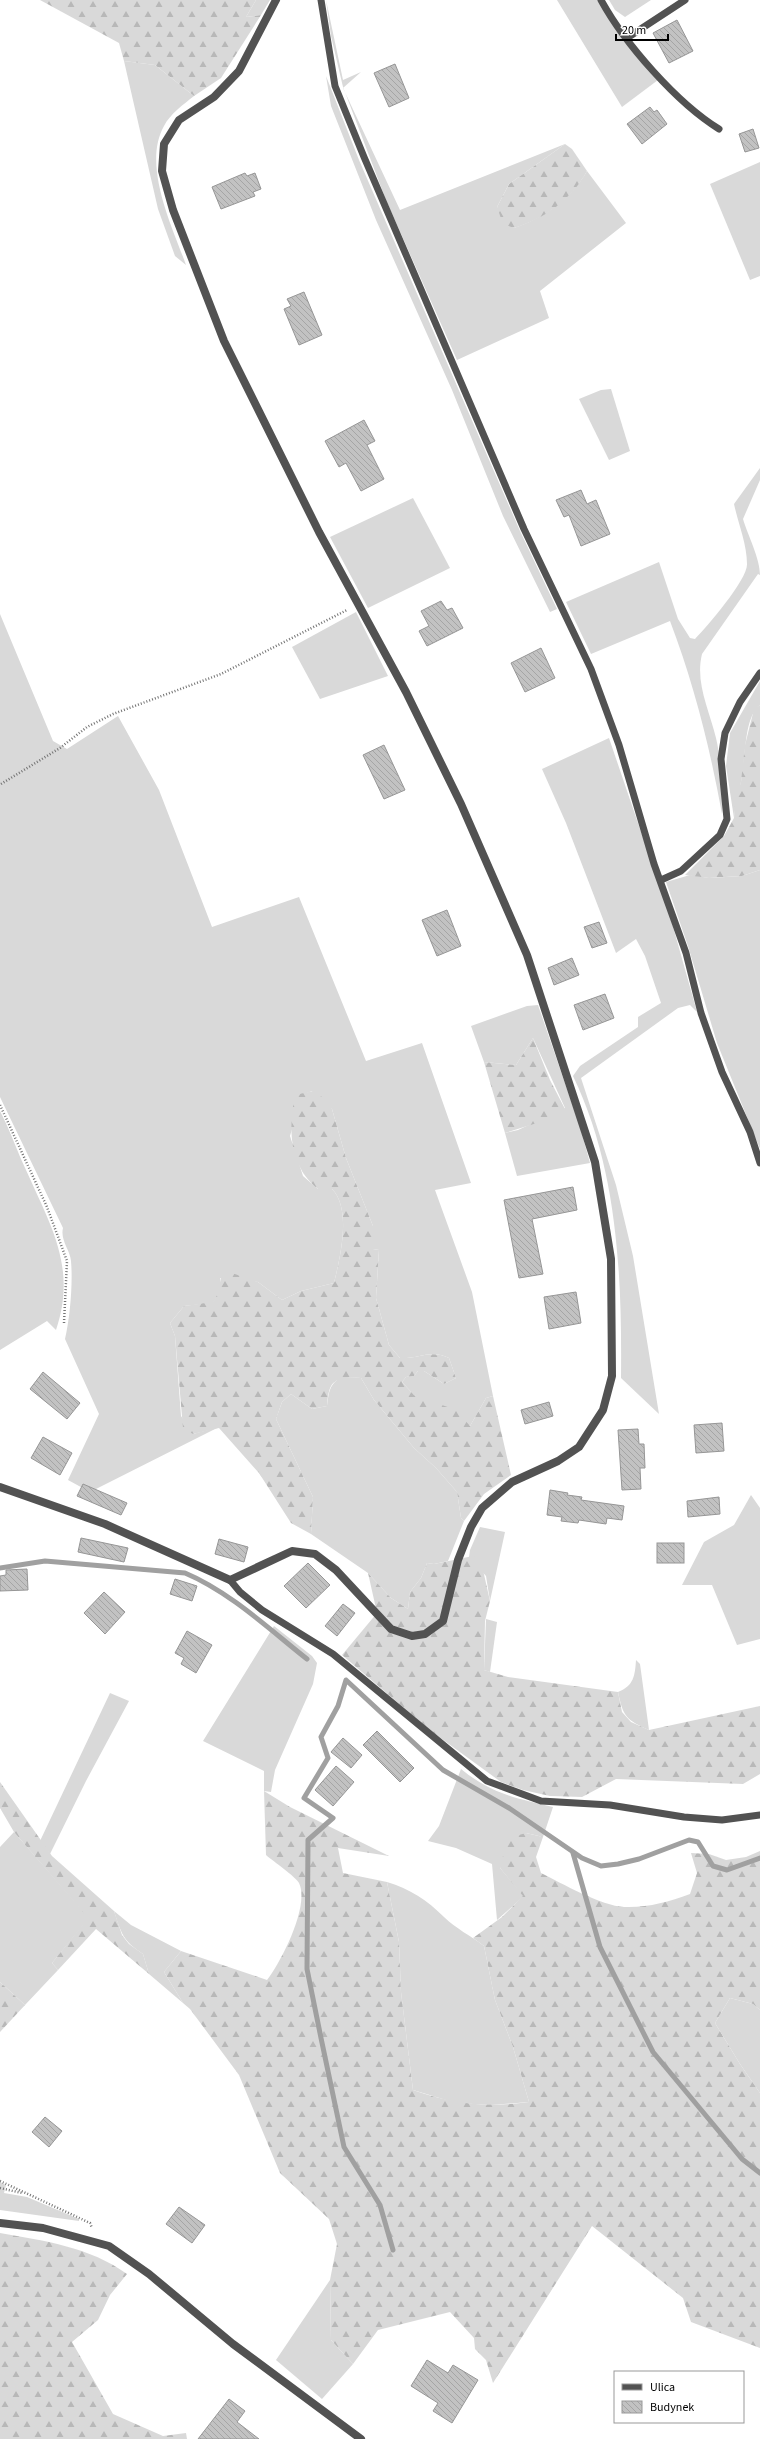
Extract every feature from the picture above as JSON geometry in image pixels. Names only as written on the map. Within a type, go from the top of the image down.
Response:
[{"type":"street","points":[[0,1487],[105,1524],[230,1580],[292,1551],[315,1554],[336,1570],[391,1629],[412,1636],[426,1634],[443,1621],[458,1560],[471,1527],[482,1508],[512,1482],[558,1460],[579,1447],[603,1410],[612,1376],[611,1259],[596,1162],[578,1104],[526,955],[461,804],[406,692],[267,431],[224,341],[173,210],[162,171],[164,144],[179,120],[214,97],[238,71],[276,0]]},
{"type":"street","points":[[0,2223],[44,2228],[97,2241],[109,2246],[149,2274],[233,2344],[361,2439]]},
{"type":"lane","points":[[321,0],[336,86],[364,157],[524,529],[591,669],[619,745],[660,880],[686,953],[701,1013],[722,1072],[750,1132],[760,1162]]},
{"type":"lane","points":[[602,0],[640,56],[697,116],[719,129]]},
{"type":"lane","points":[[627,38],[685,0]]},
{"type":"lane","points":[[660,880],[681,871],[720,835],[727,819],[721,759],[725,733],[740,702],[760,673]]},
{"type":"lane","points":[[230,1580],[240,1592],[262,1610],[333,1654],[487,1781],[541,1801],[610,1805],[684,1817],[722,1820],[760,1815]]},
{"type":"path","points":[[1,784],[60,748],[87,727],[113,714],[221,674],[358,604]]},
{"type":"path","points":[[0,1105],[47,1206],[67,1261],[64,1323]]},
{"type":"path","points":[[0,2181],[90,2223],[97,2241]]},
{"type":"path","points":[[0,2188],[29,2195]]},
{"type":"green space","points":[[40,0],[256,0],[246,17],[261,15],[221,78],[194,96],[155,65],[124,61],[119,43]]},
{"type":"green space","points":[[256,0],[270,0],[261,15],[246,17]]},
{"type":"green space","points":[[326,0],[343,80],[361,72],[343,88],[331,36]]},
{"type":"green space","points":[[557,0],[599,0],[620,35],[658,80],[622,107]]},
{"type":"green space","points":[[609,0],[651,0],[625,17],[615,10]]},
{"type":"green space","points":[[124,61],[155,65],[194,96],[170,117],[164,126],[158,142],[156,159],[158,177],[167,214],[186,265],[175,256],[158,209]]},
{"type":"green space","points":[[326,76],[359,160],[520,531],[557,609],[550,612],[503,516],[452,390],[376,220],[331,106]]},
{"type":"green space","points":[[345,92],[400,210],[565,144],[509,184],[497,207],[514,228],[525,224],[546,213],[565,199],[587,171],[626,223],[540,291],[549,318],[457,360],[386,200]]},
{"type":"green space","points":[[565,144],[572,149],[587,171],[581,181],[556,207],[536,219],[514,228],[503,224],[497,207],[509,184]]},
{"type":"green space","points":[[760,162],[760,276],[750,280],[710,184]]},
{"type":"green space","points":[[611,389],[630,451],[609,460],[579,399],[601,390]]},
{"type":"green space","points":[[760,468],[760,480],[743,519],[756,554],[760,575],[758,574],[702,654],[700,665],[700,675],[704,696],[719,754],[723,805],[722,814],[712,765],[694,692],[670,621],[591,654],[566,602],[659,562],[678,619],[690,638],[695,639],[726,603],[746,571],[746,549],[734,504]]},
{"type":"green space","points":[[413,498],[450,568],[368,608],[330,537]]},
{"type":"green space","points":[[356,612],[388,676],[320,699],[292,647]]},
{"type":"green space","points":[[0,614],[53,741],[67,749],[118,716],[159,790],[212,927],[299,897],[366,1061],[422,1043],[471,1183],[435,1190],[472,1292],[493,1396],[486,1398],[470,1426],[414,1395],[402,1382],[406,1377],[414,1376],[418,1371],[424,1371],[444,1384],[456,1378],[449,1358],[442,1355],[430,1354],[400,1358],[389,1345],[376,1298],[379,1250],[373,1249],[373,1226],[346,1158],[332,1109],[312,1091],[302,1095],[290,1136],[303,1176],[318,1189],[332,1189],[338,1198],[342,1209],[343,1234],[334,1283],[301,1291],[282,1300],[258,1282],[220,1278],[220,1292],[213,1303],[184,1306],[170,1323],[175,1336],[181,1416],[193,1434],[219,1427],[90,1492],[68,1480],[99,1414],[65,1339],[71,1300],[72,1270],[70,1257],[63,1237],[63,1228],[0,1097]]},
{"type":"green space","points":[[760,681],[760,705],[755,711],[748,730],[743,773],[734,818],[726,766],[730,733]]},
{"type":"green space","points":[[760,705],[760,870],[742,876],[709,878],[685,875],[724,836],[734,818],[735,802],[741,782],[745,745],[754,709]]},
{"type":"green space","points":[[609,738],[672,923],[697,1012],[690,1005],[678,1008],[581,1078],[616,1185],[633,1256],[659,1414],[621,1378],[618,1263],[608,1186],[600,1148],[588,1112],[573,1076],[580,1066],[638,1027],[638,1017],[661,1003],[645,956],[636,939],[616,953],[566,823],[542,769]]},
{"type":"green space","points":[[760,870],[760,1149],[717,1043],[688,946],[666,882],[690,875],[709,878],[742,876]]},
{"type":"green space","points":[[538,1005],[580,1127],[590,1163],[517,1176],[505,1133],[518,1130],[565,1108],[533,1038],[516,1065],[484,1062],[471,1026],[527,1006]]},
{"type":"green space","points":[[533,1038],[550,1080],[565,1109],[553,1118],[505,1133],[484,1062],[516,1065]]},
{"type":"green space","points":[[313,1091],[328,1101],[332,1109],[346,1158],[373,1226],[373,1249],[379,1250],[376,1298],[389,1345],[400,1358],[436,1354],[449,1358],[456,1378],[444,1384],[424,1371],[418,1371],[414,1376],[406,1377],[402,1382],[414,1395],[456,1410],[470,1426],[486,1398],[493,1396],[511,1475],[484,1494],[464,1521],[461,1518],[457,1492],[436,1468],[414,1448],[374,1400],[361,1378],[345,1378],[339,1379],[335,1382],[330,1390],[327,1406],[312,1409],[291,1394],[282,1402],[276,1419],[313,1497],[311,1534],[291,1523],[259,1473],[219,1428],[193,1434],[183,1428],[175,1336],[170,1323],[184,1306],[213,1302],[218,1294],[223,1270],[258,1282],[282,1300],[301,1291],[334,1283],[343,1234],[342,1209],[338,1198],[332,1189],[318,1189],[308,1180],[301,1170],[293,1146],[292,1121],[295,1095]]},
{"type":"green space","points":[[0,1111],[52,1229],[62,1267],[64,1287],[62,1308],[56,1330],[47,1321],[0,1350]]},
{"type":"green space","points":[[341,1377],[361,1378],[374,1400],[414,1448],[436,1468],[457,1492],[461,1518],[464,1521],[448,1561],[434,1564],[427,1563],[421,1578],[410,1592],[408,1609],[391,1598],[368,1573],[311,1534],[313,1497],[276,1419],[282,1402],[291,1394],[312,1409],[327,1406],[330,1389]]},
{"type":"green space","points":[[751,1495],[760,1508],[760,1639],[737,1645],[712,1585],[682,1585],[704,1542],[734,1525]]},
{"type":"green space","points":[[480,1527],[505,1532],[490,1601],[486,1576],[469,1557],[470,1550]]},
{"type":"green space","points":[[473,1556],[481,1561],[490,1601],[485,1621],[484,1670],[508,1677],[618,1692],[622,1712],[631,1722],[649,1730],[760,1706],[760,1774],[743,1784],[616,1779],[582,1797],[550,1796],[523,1790],[501,1782],[431,1731],[342,1655],[377,1613],[368,1573],[391,1598],[408,1609],[410,1592],[421,1578],[427,1563],[434,1564]]},
{"type":"green space","points":[[486,1619],[497,1622],[490,1672],[484,1670]]},
{"type":"green space","points":[[274,1626],[312,1656],[317,1663],[313,1684],[275,1770],[271,1792],[264,1791],[264,1771],[203,1741]]},
{"type":"green space","points":[[636,1660],[640,1664],[649,1730],[630,1720],[624,1712],[618,1692],[627,1687],[633,1679]]},
{"type":"green space","points":[[110,1693],[129,1701],[86,1781],[50,1854],[40,1841]]},
{"type":"green space","points":[[461,1769],[494,1790],[515,1798],[553,1807],[543,1837],[526,1833],[500,1868],[524,1896],[497,1920],[492,1864],[456,1848],[428,1841],[439,1826]]},
{"type":"green space","points":[[0,1782],[52,1856],[114,1911],[122,1935],[129,1944],[143,1954],[149,1974],[96,1929],[58,1970],[52,1963],[88,1918],[14,1832],[0,1808]]},
{"type":"green space","points":[[264,1791],[290,1807],[389,1856],[338,1848],[343,1873],[387,1882],[399,1942],[401,1992],[413,2090],[442,2099],[470,2104],[498,2105],[529,2102],[513,2047],[495,2000],[484,1946],[473,1938],[502,1917],[523,1896],[500,1868],[504,1852],[512,1837],[526,1833],[543,1837],[536,1857],[541,1873],[570,1888],[605,1903],[624,1907],[641,1907],[657,1904],[690,1894],[697,1873],[691,1853],[709,1854],[726,1860],[746,1857],[760,1851],[760,2010],[753,2004],[730,1998],[715,2023],[760,2093],[760,2348],[691,2322],[683,2298],[592,2226],[493,2383],[486,2360],[475,2349],[474,2338],[450,2312],[378,2330],[353,2364],[331,2340],[330,2280],[337,2244],[329,2219],[280,2173],[239,2075],[190,2009],[183,2003],[164,1972],[181,1951],[267,1980],[273,1972],[286,1947],[297,1919],[301,1905],[301,1893],[297,1880],[266,1855]]},
{"type":"green space","points":[[14,1832],[89,1918],[52,1963],[58,1970],[25,2005],[0,1982],[0,1847]]},
{"type":"green space","points":[[387,1882],[418,1896],[431,1905],[453,1925],[484,1946],[495,2000],[513,2047],[529,2102],[491,2105],[456,2103],[413,2090],[401,1992],[399,1942]]},
{"type":"green space","points":[[114,1911],[131,1925],[181,1951],[164,1972],[183,2003],[149,1974],[143,1954],[131,1945],[124,1936]]},
{"type":"green space","points":[[0,1982],[25,2005],[0,2032]]},
{"type":"green space","points":[[730,1998],[753,2004],[760,2010],[760,2093],[715,2023]]},
{"type":"green space","points":[[0,2182],[6,2185],[4,2193],[27,2197],[79,2219],[79,2221],[0,2210]]},
{"type":"green space","points":[[0,2233],[50,2242],[82,2251],[98,2257],[127,2274],[110,2295],[98,2320],[72,2342],[113,2414],[163,2436],[186,2433],[187,2439],[0,2439]]},
{"type":"green space","points":[[330,2280],[331,2340],[353,2364],[322,2399],[276,2360]]},
{"type":"building","points":[[677,20],[693,51],[669,63],[653,33]]},
{"type":"building","points":[[395,64],[409,98],[389,107],[374,73]]},
{"type":"building","points":[[650,107],[654,112],[657,110],[667,124],[642,144],[627,124]]},
{"type":"building","points":[[753,129],[759,148],[745,152],[739,134]]},
{"type":"building","points":[[245,173],[247,176],[255,173],[261,189],[253,192],[255,196],[221,209],[212,187]]},
{"type":"building","points":[[304,292],[322,335],[299,345],[284,309],[291,306],[287,299]]},
{"type":"building","points":[[364,420],[375,441],[367,445],[384,479],[361,491],[346,463],[339,467],[325,441]]},
{"type":"building","points":[[581,490],[587,504],[596,500],[610,534],[581,546],[569,515],[564,517],[556,500]]},
{"type":"building","points":[[441,601],[447,610],[452,608],[463,628],[427,646],[419,631],[429,626],[421,611]]},
{"type":"building","points":[[541,648],[555,678],[525,692],[511,663]]},
{"type":"building","points":[[384,745],[405,790],[384,799],[363,755]]},
{"type":"building","points":[[447,910],[461,946],[437,956],[422,920]]},
{"type":"building","points":[[599,922],[607,943],[592,948],[584,927]]},
{"type":"building","points":[[572,958],[579,975],[554,985],[548,968]]},
{"type":"building","points":[[605,994],[614,1018],[583,1030],[574,1005]]},
{"type":"building","points":[[573,1187],[577,1210],[532,1219],[543,1274],[519,1278],[504,1200]]},
{"type":"building","points":[[576,1292],[581,1323],[549,1329],[544,1297]]},
{"type":"building","points":[[43,1372],[80,1403],[67,1419],[30,1389]]},
{"type":"building","points":[[549,1402],[553,1416],[525,1424],[521,1410]]},
{"type":"building","points":[[722,1423],[724,1451],[696,1453],[694,1425]]},
{"type":"building","points":[[638,1429],[639,1444],[644,1444],[645,1468],[640,1468],[641,1489],[622,1490],[618,1430]]},
{"type":"building","points":[[43,1437],[72,1453],[60,1475],[31,1458]]},
{"type":"building","points":[[83,1484],[127,1503],[121,1515],[77,1496]]},
{"type":"building","points":[[550,1490],[568,1493],[567,1495],[582,1497],[581,1500],[624,1506],[622,1520],[607,1518],[606,1524],[579,1520],[578,1523],[561,1521],[562,1517],[547,1515]]},
{"type":"building","points":[[719,1497],[720,1514],[688,1517],[687,1501]]},
{"type":"building","points":[[81,1538],[128,1548],[124,1562],[78,1552]]},
{"type":"building","points":[[219,1539],[248,1547],[244,1562],[215,1554]]},
{"type":"building","points":[[657,1543],[684,1543],[684,1563],[657,1563]]},
{"type":"building","points":[[308,1563],[330,1585],[306,1608],[284,1586]]},
{"type":"building","points":[[27,1569],[28,1590],[0,1591],[0,1576],[6,1575],[6,1570]]},
{"type":"building","points":[[175,1579],[197,1586],[192,1601],[170,1594]]},
{"type":"building","points":[[104,1592],[125,1612],[105,1634],[84,1613]]},
{"type":"building","points":[[343,1604],[355,1613],[337,1636],[325,1626]]},
{"type":"building","points":[[187,1631],[212,1645],[196,1673],[181,1664],[184,1658],[175,1653]]},
{"type":"building","points":[[377,1731],[414,1768],[400,1782],[363,1745]]},
{"type":"building","points":[[343,1738],[362,1755],[351,1768],[331,1752]]},
{"type":"building","points":[[336,1766],[354,1782],[333,1806],[315,1790]]},
{"type":"building","points":[[45,2117],[62,2131],[49,2147],[32,2132]]},
{"type":"building","points":[[179,2207],[205,2225],[192,2243],[166,2224]]},
{"type":"building","points":[[427,2360],[448,2373],[453,2365],[478,2380],[452,2423],[433,2411],[438,2403],[411,2386]]},
{"type":"building","points":[[229,2399],[245,2411],[237,2422],[259,2439],[198,2439]]},
{"type":"waterway","points":[[0,1568],[45,1561],[185,1573],[218,1590],[249,1612],[307,1659]]},
{"type":"waterway","points":[[393,2250],[380,2205],[344,2147],[307,1969],[308,1840],[333,1818],[304,1798],[328,1758],[321,1737],[338,1706],[346,1680],[443,1770],[509,1808],[582,1858],[601,1866],[618,1864],[639,1859],[689,1840],[698,1842],[713,1866],[727,1870],[760,1858]]},
{"type":"waterway","points":[[573,1853],[600,1947],[653,2052],[742,2159],[760,2173]]}]
